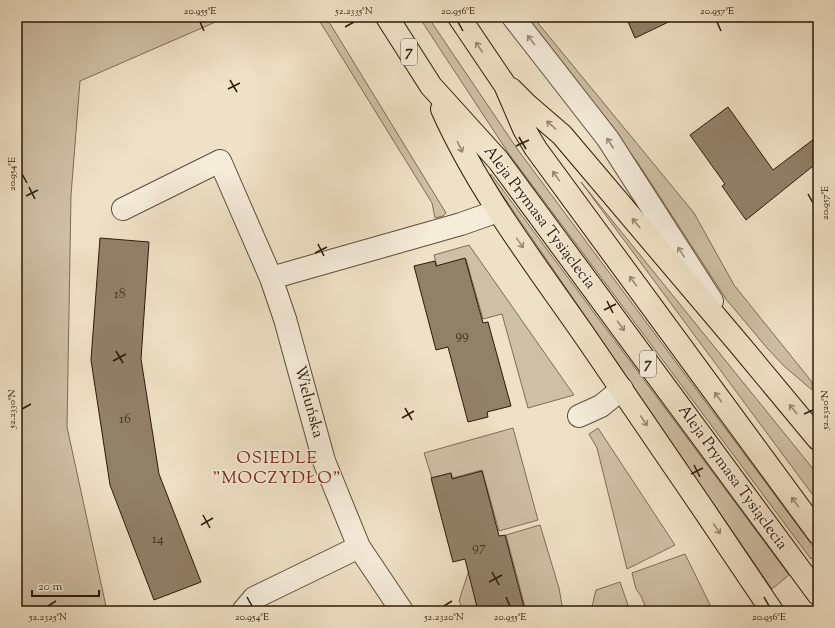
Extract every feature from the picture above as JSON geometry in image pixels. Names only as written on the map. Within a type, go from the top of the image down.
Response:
[{"type":"main road","name":"Aleja Prymasa Tysiąclecia","points":[[387,17],[431,86],[498,160],[818,594]]},
{"type":"main road","name":"7","points":[[459,17],[499,76],[513,102],[524,129],[536,149],[818,533]]},
{"type":"main road","points":[[499,76],[526,104],[562,135],[740,344],[818,439]]},
{"type":"main road","points":[[431,86],[462,150],[498,211],[622,389],[772,611]]},
{"type":"street","points":[[513,17],[608,139],[740,344]]},
{"type":"street","name":"Wieluńska","points":[[123,209],[220,161],[271,278],[285,319],[324,461],[358,547],[402,611]]},
{"type":"street","points":[[271,278],[461,224],[498,211]]},
{"type":"street","points":[[579,416],[600,406],[622,389]]},
{"type":"street","points":[[243,611],[254,598],[358,547]]},
{"type":"shaded area","points":[[17,17],[227,17],[80,81],[71,195],[67,427],[107,611],[17,611]]},
{"type":"shaded area","points":[[317,17],[326,17],[446,213],[443,216],[435,218],[432,203]]},
{"type":"shaded area","points":[[419,17],[428,17],[518,150],[818,553],[811,559],[509,154]]},
{"type":"shaded area","points":[[526,17],[533,17],[694,213],[734,285],[812,382],[812,390],[784,366],[726,299],[638,163],[573,81]]},
{"type":"shaded area","points":[[491,174],[789,575],[772,589],[490,177]]},
{"type":"shaded area","points":[[581,182],[818,475],[818,502]]},
{"type":"shaded area","points":[[469,245],[574,395],[528,408],[502,314],[483,319],[466,259],[437,266],[434,255]]},
{"type":"shaded area","points":[[513,428],[538,520],[499,531],[482,470],[453,478],[451,473],[432,478],[424,453]]},
{"type":"shaded area","points":[[598,428],[675,545],[627,569],[597,448],[589,434]]},
{"type":"shaded area","points":[[540,525],[559,588],[563,611],[526,611],[506,535]]},
{"type":"shaded area","points":[[685,554],[713,611],[647,611],[641,596],[636,589],[632,573]]},
{"type":"shaded area","points":[[469,570],[480,611],[464,611],[459,601]]},
{"type":"shaded area","points":[[620,582],[630,611],[591,611],[596,590]]},
{"type":"building","points":[[626,17],[679,17],[635,38]]},
{"type":"building","points":[[728,107],[773,170],[818,136],[818,162],[746,220],[722,186],[725,184],[690,135]]},
{"type":"building","points":[[100,238],[149,242],[141,359],[159,474],[201,582],[154,600],[110,485],[91,360]]},
{"type":"building","points":[[465,258],[483,323],[488,322],[511,406],[487,412],[488,417],[468,422],[448,347],[436,350],[414,266],[435,261],[436,266]]},
{"type":"building","points":[[482,471],[499,536],[505,535],[525,611],[478,611],[465,559],[453,562],[431,478],[451,473],[452,479]]},
{"type":"district","name":"OSIEDLE \"MOCZYDŁO\"","points":[[277,469]]}]
